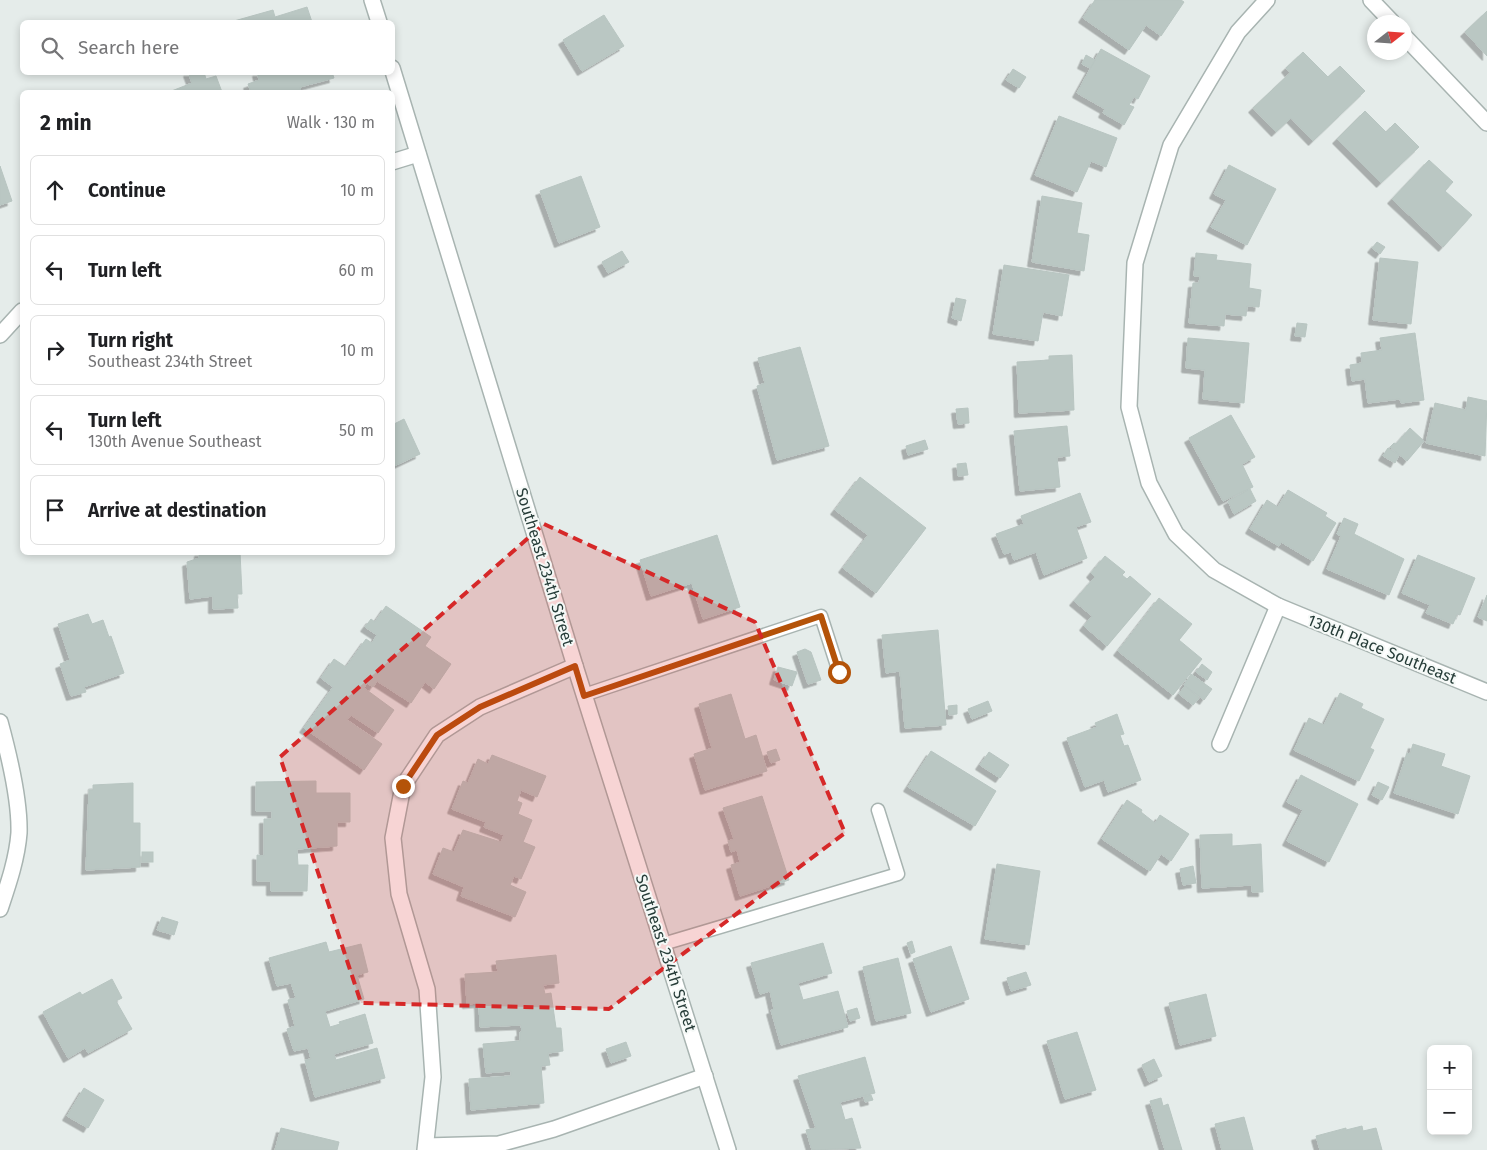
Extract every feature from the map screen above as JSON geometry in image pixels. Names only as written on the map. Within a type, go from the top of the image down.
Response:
[{"type":"street","points":[[372,0],[378,20]]},
{"type":"street","name":"130th Place Southeast","points":[[1267,0],[1238,32],[1171,145],[1135,262],[1129,407],[1149,483],[1176,534],[1214,570],[1278,606],[1487,692]]},
{"type":"street","points":[[1371,0],[1385,15]]},
{"type":"street","points":[[1412,44],[1487,123]]},
{"type":"street","name":"Southeast 234th Street","points":[[394,75],[584,696],[728,1150]]},
{"type":"street","points":[[395,161],[418,154]]},
{"type":"street","points":[[0,335],[20,313]]},
{"type":"street","points":[[1220,744],[1278,606]]},
{"type":"street","points":[[575,666],[480,707],[437,735],[403,786],[393,838],[399,894],[427,989],[433,1077],[426,1148],[499,1144],[554,1129],[705,1076]]},
{"type":"street","points":[[0,722],[12,766],[18,833],[10,879],[0,909]]},
{"type":"lane","points":[[584,696],[821,616],[839,672]]},
{"type":"lane","points":[[663,944],[898,874],[878,810]]},
{"type":"highlighted area","points":[[544,524],[755,622],[845,833],[609,1009],[361,1003],[280,757]]},
{"type":"building","points":[[1095,0],[1181,0],[1184,2],[1161,36],[1146,25],[1129,50],[1083,18]]},
{"type":"building","points":[[307,7],[311,20],[238,20],[273,10],[275,17]]},
{"type":"building","points":[[1487,11],[1487,56],[1465,32]]},
{"type":"building","points":[[604,15],[624,46],[582,71],[563,40]]},
{"type":"building","points":[[1101,49],[1150,76],[1138,99],[1134,97],[1129,105],[1134,107],[1124,125],[1103,113],[1105,109],[1077,93]]},
{"type":"building","points":[[1303,52],[1328,77],[1340,66],[1365,91],[1313,141],[1291,118],[1276,132],[1253,108],[1290,73],[1286,68]]},
{"type":"building","points":[[1086,55],[1095,60],[1090,68],[1082,64]]},
{"type":"building","points":[[1013,69],[1026,77],[1019,88],[1006,80]]},
{"type":"building","points":[[189,75],[205,75],[206,79],[216,76],[221,90],[174,90],[192,83]]},
{"type":"building","points":[[258,75],[333,75],[334,78],[300,87],[301,90],[250,90],[248,84],[259,80]]},
{"type":"building","points":[[1365,111],[1386,132],[1395,123],[1419,147],[1381,183],[1337,139]]},
{"type":"building","points":[[1059,116],[1117,138],[1106,167],[1091,161],[1077,192],[1035,175]]},
{"type":"building","points":[[1429,160],[1453,182],[1445,191],[1472,215],[1443,247],[1392,199]]},
{"type":"building","points":[[1229,165],[1276,189],[1247,245],[1211,227],[1226,200],[1214,194]]},
{"type":"building","points":[[0,166],[12,201],[0,205]]},
{"type":"building","points":[[581,176],[600,227],[559,243],[540,191]]},
{"type":"building","points":[[1042,196],[1082,203],[1077,233],[1089,235],[1084,271],[1032,262]]},
{"type":"building","points":[[1377,242],[1385,247],[1380,254],[1372,248]]},
{"type":"building","points":[[622,251],[629,262],[608,273],[602,262]]},
{"type":"building","points":[[1196,253],[1217,255],[1216,260],[1251,264],[1249,288],[1261,290],[1259,307],[1247,306],[1246,316],[1225,314],[1224,326],[1189,323],[1193,283],[1199,283],[1200,276],[1194,276]]},
{"type":"building","points":[[1380,258],[1418,262],[1411,324],[1373,320]]},
{"type":"building","points":[[1004,265],[1069,275],[1062,316],[1043,312],[1038,341],[993,334]]},
{"type":"building","points":[[956,298],[966,300],[961,321],[952,318]]},
{"type":"building","points":[[1297,323],[1307,324],[1305,337],[1295,336]]},
{"type":"building","points":[[1415,333],[1424,400],[1401,403],[1400,399],[1368,403],[1365,379],[1352,381],[1350,365],[1362,363],[1361,353],[1382,350],[1380,338]]},
{"type":"building","points":[[1188,338],[1249,343],[1244,403],[1203,399],[1205,370],[1186,368]]},
{"type":"building","points":[[800,347],[829,446],[777,460],[757,386],[765,383],[758,358]]},
{"type":"building","points":[[1072,355],[1074,410],[1019,413],[1017,362],[1049,360],[1049,356]]},
{"type":"building","points":[[1468,397],[1487,401],[1485,456],[1426,443],[1435,403],[1466,410]]},
{"type":"building","points":[[968,408],[969,423],[958,424],[956,409]]},
{"type":"building","points":[[1231,415],[1255,457],[1242,464],[1253,487],[1223,501],[1189,438]]},
{"type":"building","points":[[404,419],[420,454],[395,466],[395,424]]},
{"type":"building","points":[[1067,426],[1070,456],[1057,457],[1060,487],[1020,491],[1014,431]]},
{"type":"building","points":[[1410,428],[1424,441],[1407,461],[1390,447],[1394,443],[1396,444]]},
{"type":"building","points":[[925,440],[928,449],[908,455],[906,446]]},
{"type":"building","points":[[1388,448],[1399,455],[1395,463],[1383,456]]},
{"type":"building","points":[[966,463],[968,475],[958,476],[957,464]]},
{"type":"building","points":[[860,477],[926,528],[876,593],[843,568],[868,535],[835,510]]},
{"type":"building","points":[[1250,489],[1256,501],[1234,514],[1228,501]]},
{"type":"building","points":[[1288,490],[1327,513],[1325,516],[1336,523],[1313,561],[1281,542],[1279,546],[1250,529],[1267,500],[1278,507]]},
{"type":"building","points":[[1080,493],[1091,522],[1076,527],[1087,558],[1044,575],[1036,552],[1014,560],[1011,552],[1004,554],[996,534],[1024,524],[1021,516]]},
{"type":"building","points":[[1344,518],[1358,524],[1354,534],[1404,559],[1389,595],[1327,569],[1341,536],[1337,534]]},
{"type":"building","points":[[717,535],[740,607],[703,619],[692,583],[651,596],[640,560]]},
{"type":"building","points":[[199,555],[240,555],[242,594],[237,594],[238,608],[213,609],[213,596],[190,599],[187,562],[199,558]]},
{"type":"building","points":[[1418,555],[1475,578],[1460,615],[1457,614],[1453,624],[1426,613],[1430,605],[1402,593]]},
{"type":"building","points":[[1105,556],[1125,572],[1122,575],[1127,579],[1130,576],[1151,594],[1107,646],[1084,626],[1092,616],[1074,601],[1095,577],[1091,573]]},
{"type":"building","points":[[1487,595],[1487,621],[1478,617]]},
{"type":"building","points":[[1159,598],[1192,624],[1179,640],[1202,659],[1173,695],[1118,651]]},
{"type":"building","points":[[386,606],[431,637],[425,646],[451,664],[434,689],[425,682],[411,703],[377,681],[373,687],[367,683],[364,688],[394,710],[378,733],[351,715],[347,720],[382,744],[364,770],[304,728],[333,687],[321,678],[334,659],[346,667],[366,639],[372,643],[377,635],[365,627],[371,619],[375,622]]},
{"type":"building","points":[[88,614],[92,624],[103,620],[109,637],[111,636],[124,673],[84,687],[86,692],[71,696],[60,664],[70,660],[58,624]]},
{"type":"building","points":[[938,630],[946,725],[905,728],[900,671],[886,673],[882,635]]},
{"type":"building","points":[[805,649],[811,652],[821,680],[808,684],[797,652]]},
{"type":"building","points":[[1202,664],[1212,672],[1207,680],[1196,672]]},
{"type":"building","points":[[778,667],[797,672],[792,686],[774,680]]},
{"type":"building","points":[[1191,674],[1212,689],[1204,700],[1184,685]]},
{"type":"building","points":[[1185,686],[1199,698],[1193,705],[1179,694]]},
{"type":"building","points":[[1340,693],[1363,704],[1361,708],[1384,719],[1370,748],[1374,750],[1359,781],[1294,750],[1309,718],[1324,725]]},
{"type":"building","points":[[731,694],[745,739],[756,735],[767,771],[705,790],[694,754],[712,748],[699,704]]},
{"type":"building","points":[[988,701],[992,711],[972,719],[968,709]]},
{"type":"building","points":[[957,705],[957,714],[949,715],[948,706]]},
{"type":"building","points":[[1117,714],[1124,734],[1120,735],[1124,746],[1128,745],[1141,780],[1108,792],[1104,780],[1085,787],[1067,738],[1097,727],[1095,723]]},
{"type":"building","points":[[1413,744],[1445,754],[1441,766],[1470,776],[1458,814],[1394,793],[1407,753],[1410,754]]},
{"type":"building","points":[[776,749],[780,760],[771,763],[767,752]]},
{"type":"building","points":[[931,751],[996,791],[975,826],[908,787]]},
{"type":"building","points":[[989,752],[1009,765],[1000,778],[980,765]]},
{"type":"building","points":[[492,755],[546,776],[537,797],[521,790],[517,801],[522,803],[518,814],[532,820],[523,842],[535,847],[521,879],[514,876],[510,885],[526,892],[515,917],[461,896],[464,887],[433,874],[443,848],[454,852],[463,830],[501,842],[504,835],[484,827],[486,822],[452,809],[463,781],[468,783],[478,759],[488,764]]},
{"type":"building","points":[[1301,775],[1358,804],[1329,862],[1287,841],[1303,810],[1287,802]]},
{"type":"building","points":[[316,781],[316,793],[350,793],[350,822],[337,822],[337,846],[297,849],[298,865],[308,865],[307,891],[271,891],[271,881],[257,881],[257,855],[264,856],[264,819],[272,819],[272,811],[256,811],[256,782]]},
{"type":"building","points":[[1378,782],[1389,787],[1382,800],[1372,795]]},
{"type":"building","points":[[133,783],[133,823],[140,823],[140,867],[86,870],[89,790],[93,790],[93,785]]},
{"type":"building","points":[[762,796],[789,880],[740,896],[731,865],[740,862],[737,850],[731,852],[728,841],[734,839],[723,808]]},
{"type":"building","points":[[1127,800],[1142,810],[1141,812],[1155,823],[1160,815],[1189,834],[1171,861],[1161,854],[1150,871],[1102,839]]},
{"type":"building","points":[[1232,834],[1232,846],[1261,844],[1263,892],[1252,892],[1252,885],[1202,888],[1200,835]]},
{"type":"building","points":[[142,852],[153,852],[153,862],[142,862]]},
{"type":"building","points":[[997,864],[1040,871],[1029,945],[985,939]]},
{"type":"building","points":[[1193,866],[1196,883],[1183,885],[1180,869]]},
{"type":"building","points":[[162,917],[178,922],[174,935],[157,930]]},
{"type":"building","points":[[912,941],[915,952],[911,954],[907,943]]},
{"type":"building","points":[[326,942],[329,952],[361,944],[368,972],[357,975],[364,999],[325,1011],[330,1027],[340,1024],[339,1022],[365,1014],[373,1043],[334,1054],[336,1060],[377,1048],[385,1078],[315,1097],[305,1060],[311,1059],[308,1048],[294,1051],[287,1029],[295,1026],[288,1000],[296,998],[291,983],[277,986],[269,958]]},
{"type":"building","points":[[823,943],[832,973],[798,983],[803,1000],[838,991],[848,1027],[781,1045],[771,1010],[774,1009],[770,991],[760,994],[751,963]]},
{"type":"building","points":[[951,946],[969,999],[931,1012],[913,959]]},
{"type":"building","points":[[556,955],[559,983],[543,985],[545,994],[551,993],[556,1028],[561,1028],[563,1051],[548,1053],[550,1065],[541,1066],[544,1103],[471,1110],[469,1079],[511,1076],[511,1071],[486,1073],[483,1044],[520,1041],[520,1032],[522,1032],[521,1025],[480,1027],[479,1003],[467,1004],[465,974],[498,972],[496,961]]},
{"type":"building","points":[[898,958],[911,1013],[876,1021],[863,967]]},
{"type":"building","points":[[1026,972],[1031,985],[1011,991],[1007,978]]},
{"type":"building","points":[[112,979],[122,998],[116,1001],[132,1029],[88,1053],[85,1048],[68,1058],[43,1012],[80,992],[82,995]]},
{"type":"building","points":[[1206,994],[1216,1036],[1180,1045],[1169,1003]]},
{"type":"building","points":[[857,1008],[860,1018],[850,1021],[847,1011]]},
{"type":"building","points":[[1077,1032],[1096,1090],[1065,1099],[1047,1041]]},
{"type":"building","points":[[626,1042],[631,1056],[611,1063],[606,1049]]},
{"type":"building","points":[[865,1057],[875,1093],[840,1102],[845,1120],[852,1118],[861,1148],[812,1150],[806,1130],[816,1128],[798,1076]]},
{"type":"building","points":[[1154,1059],[1162,1076],[1149,1082],[1142,1065]]},
{"type":"building","points":[[84,1088],[104,1100],[88,1128],[67,1116]]},
{"type":"building","points":[[871,1095],[873,1100],[865,1102],[864,1097]]},
{"type":"building","points":[[1161,1098],[1163,1106],[1168,1104],[1182,1150],[1165,1150],[1150,1101]]},
{"type":"building","points":[[1244,1117],[1253,1150],[1222,1150],[1215,1124]]},
{"type":"building","points":[[1362,1126],[1363,1131],[1376,1128],[1382,1150],[1320,1150],[1316,1136]]},
{"type":"building","points":[[281,1128],[339,1142],[337,1150],[275,1150]]},
{"type":"route","points":[[403,786],[437,735],[480,707],[575,666],[584,696],[821,616],[839,672]]}]
